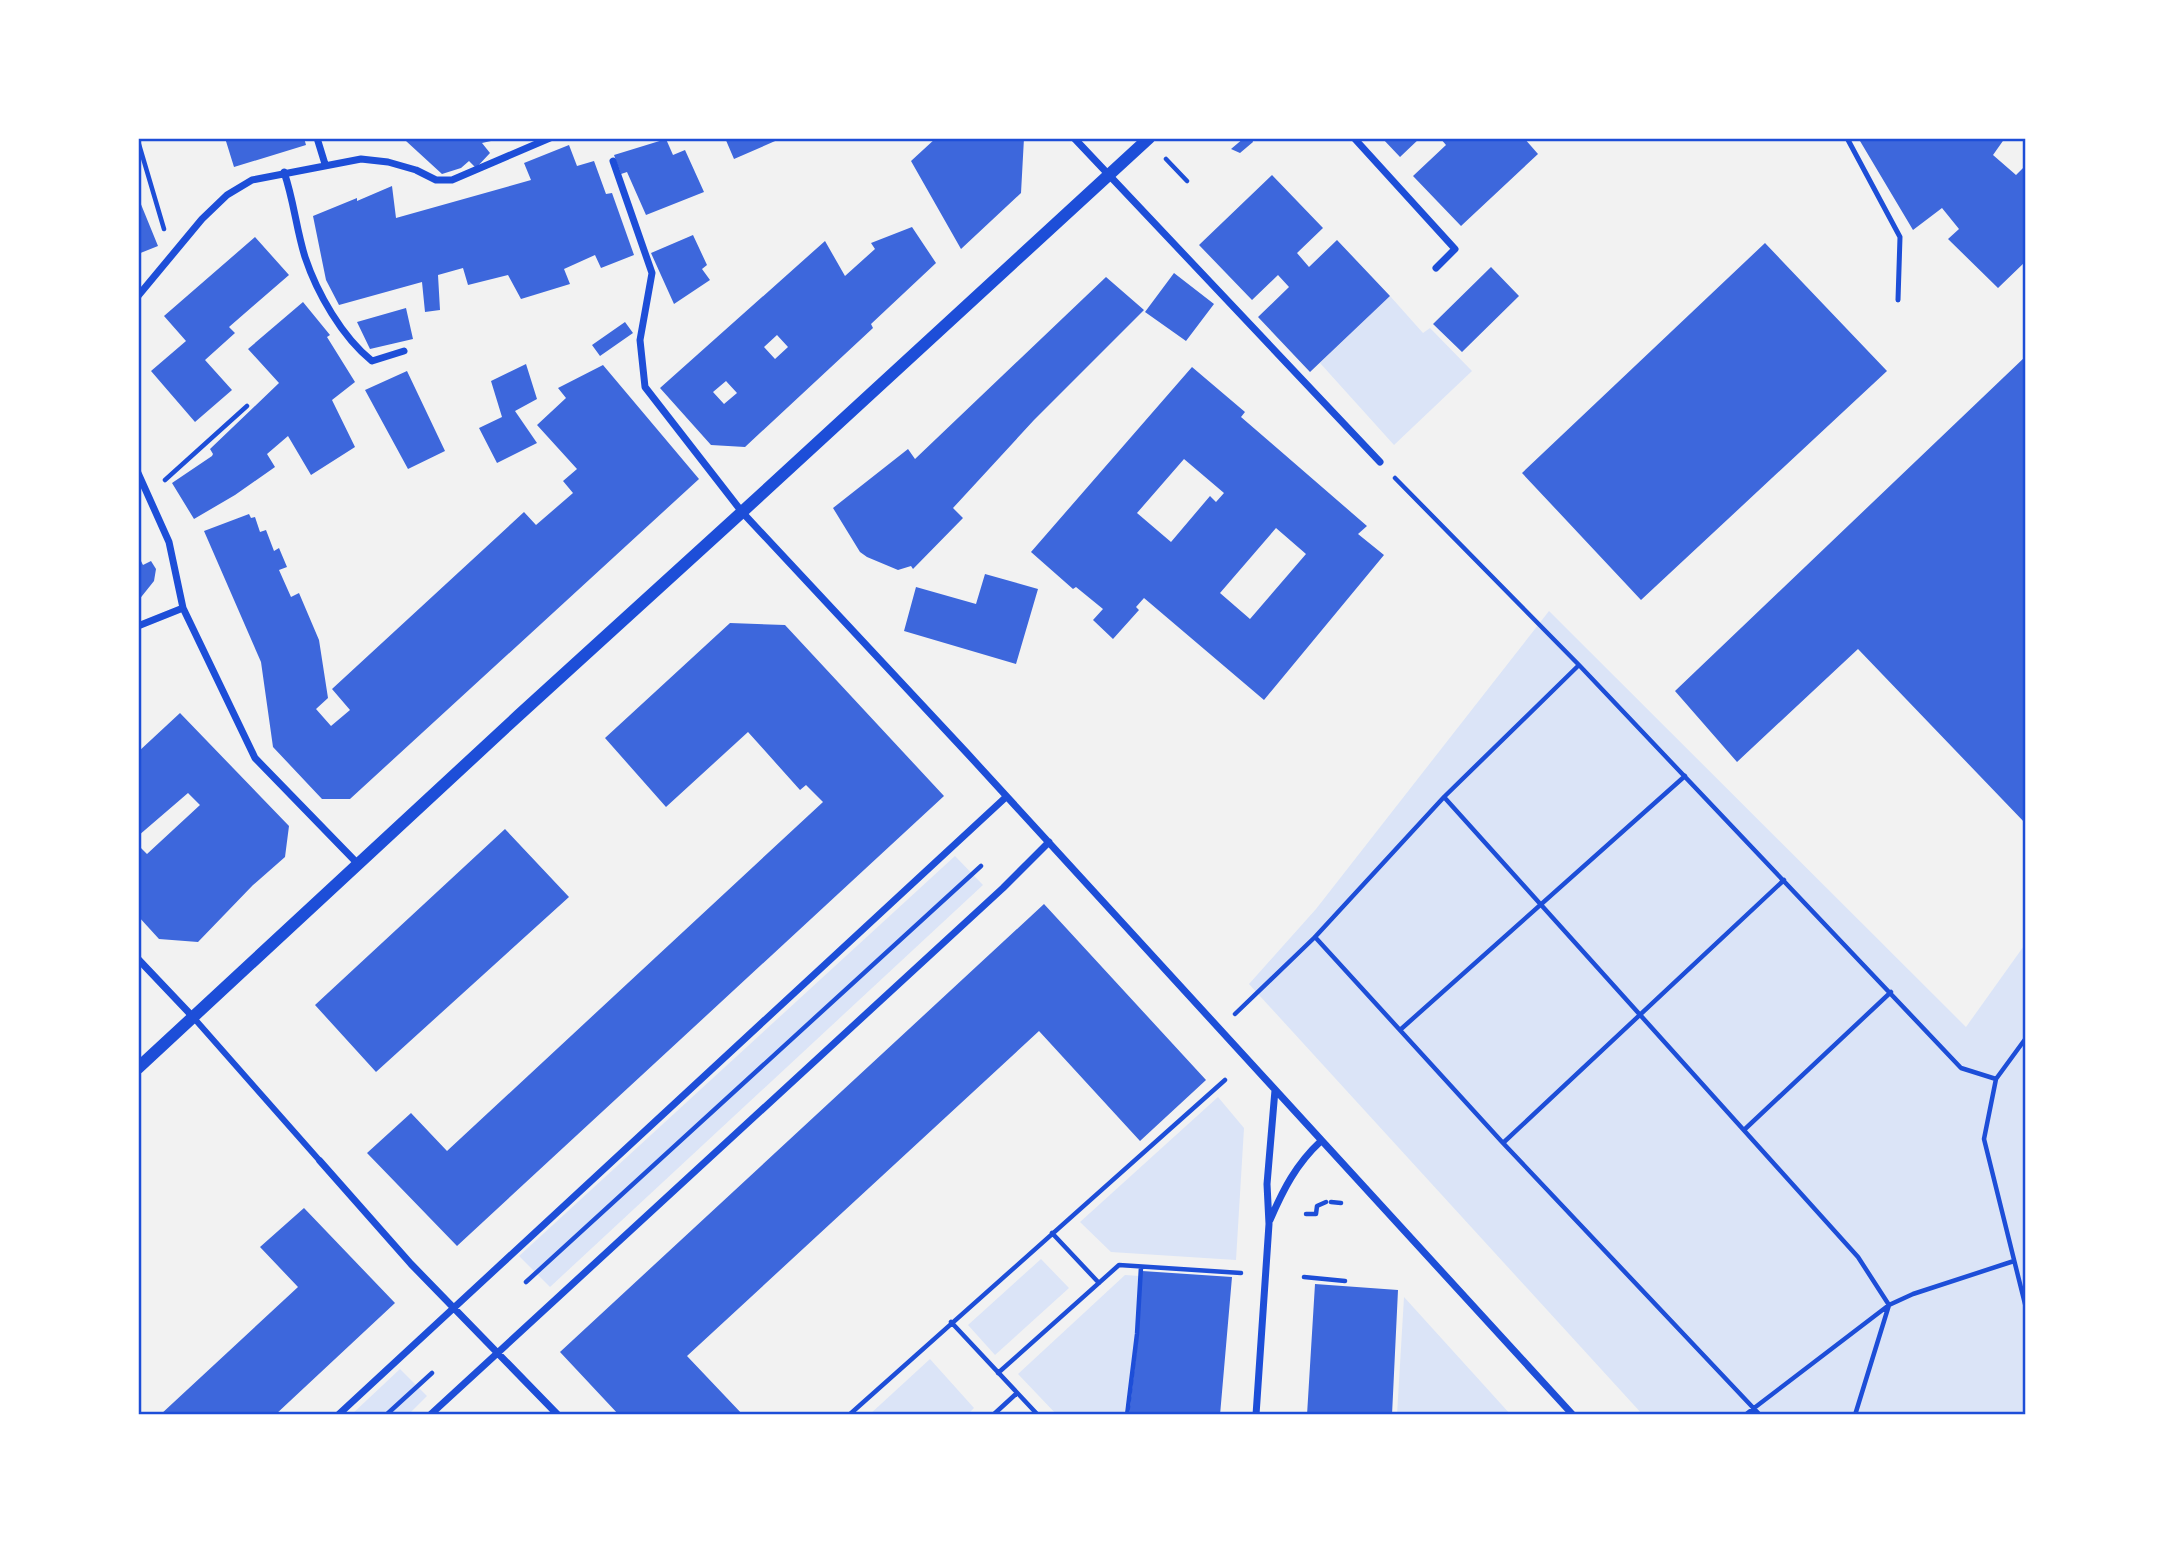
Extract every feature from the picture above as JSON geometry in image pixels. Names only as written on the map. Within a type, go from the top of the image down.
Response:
[{"type":"street","points":[[317,138],[325,164]]},
{"type":"street","points":[[138,296],[172,253],[227,195],[253,180],[361,159],[416,170],[436,180],[452,180],[550,138]]},
{"type":"street","points":[[1074,138],[1380,462]]},
{"type":"street","points":[[138,1068],[528,705],[1149,138]]},
{"type":"street","points":[[1354,138],[1455,249],[1436,268]]},
{"type":"street","points":[[613,161],[652,273],[640,340],[645,387],[742,512],[1049,842],[1573,1415]]},
{"type":"street","points":[[284,172],[306,258],[334,316],[372,361],[404,351]]},
{"type":"street","points":[[138,473],[169,542],[183,608],[255,758],[359,865]]},
{"type":"street","points":[[138,626],[183,608]]},
{"type":"street","points":[[338,1415],[1006,797]]},
{"type":"street","points":[[430,1415],[1003,888],[1049,842]]},
{"type":"street","points":[[138,959],[411,1264],[558,1415]]},
{"type":"street","points":[[1256,1415],[1269,1224],[1267,1184],[1275,1090]]},
{"type":"street","points":[[1269,1224],[1283,1189],[1295,1169],[1321,1141]]},
{"type":"lane","points":[[1847,138],[1900,237],[1898,300]]},
{"type":"path","points":[[138,141],[172,253]]},
{"type":"path","points":[[1166,159],[1187,181]]},
{"type":"path","points":[[164,481],[247,406]]},
{"type":"path","points":[[1380,462],[1579,665],[1961,1068],[1996,1079]]},
{"type":"path","points":[[1219,1029],[1315,937],[1444,797],[1579,665]]},
{"type":"path","points":[[1400,1030],[1685,776]]},
{"type":"path","points":[[1444,797],[1858,1257],[1889,1305]]},
{"type":"path","points":[[526,1282],[981,866]]},
{"type":"path","points":[[1503,1143],[1784,880]]},
{"type":"path","points":[[1315,937],[1503,1143],[1760,1415]]},
{"type":"path","points":[[1744,1130],[1891,992]]},
{"type":"path","points":[[2026,1038],[1996,1079],[1984,1139],[2026,1308]]},
{"type":"path","points":[[849,1415],[1224,1080]]},
{"type":"path","points":[[1306,1214],[1316,1214],[1317,1206],[1329,1202],[1340,1203]]},
{"type":"path","points":[[1052,1233],[1099,1283]]},
{"type":"path","points":[[1745,1415],[1889,1305],[1913,1294],[2014,1261]]},
{"type":"path","points":[[998,1373],[1119,1265],[1241,1273]]},
{"type":"path","points":[[1127,1415],[1137,1334],[1141,1267]]},
{"type":"path","points":[[1304,1277],[1345,1280]]},
{"type":"path","points":[[1854,1415],[1889,1305]]},
{"type":"path","points":[[951,1322],[1038,1415]]},
{"type":"path","points":[[386,1415],[432,1373]]},
{"type":"path","points":[[993,1415],[1017,1393]]},
{"type":"shaded area","points":[[1390,296],[1423,333],[1430,328],[1472,371],[1394,445],[1320,363]]},
{"type":"shaded area","points":[[1549,611],[1966,1027],[2026,943],[2026,1415],[1643,1415],[1249,984],[1316,909]]},
{"type":"shaded area","points":[[955,856],[983,885],[550,1287],[519,1256]]},
{"type":"shaded area","points":[[1218,1097],[1244,1128],[1236,1260],[1111,1252],[1080,1222]]},
{"type":"shaded area","points":[[1041,1259],[1069,1288],[995,1355],[968,1325]]},
{"type":"shaded area","points":[[1125,1275],[1140,1276],[1136,1345],[1124,1415],[1057,1415],[1018,1374]]},
{"type":"shaded area","points":[[1404,1297],[1511,1415],[1397,1415]]},
{"type":"shaded area","points":[[930,1359],[974,1408],[967,1415],[869,1415]]},
{"type":"shaded area","points":[[400,1369],[427,1396],[408,1415],[351,1415]]},
{"type":"building","points":[[225,138],[304,138],[306,145],[234,167]]},
{"type":"building","points":[[408,138],[500,139],[482,143],[490,153],[476,168],[469,161],[461,168],[442,174],[406,141]]},
{"type":"building","points":[[725,138],[782,138],[734,159]]},
{"type":"building","points":[[936,138],[1024,138],[1021,193],[961,249],[911,161]]},
{"type":"building","points":[[1244,138],[1252,138],[1253,142],[1240,153],[1231,149]]},
{"type":"building","points":[[1382,138],[1420,138],[1400,157]]},
{"type":"building","points":[[1440,138],[1524,138],[1538,154],[1461,226],[1413,176],[1446,145]]},
{"type":"building","points":[[1866,138],[2005,138],[1993,155],[2016,175],[2026,165],[2026,261],[1998,288],[1948,239],[1959,229],[1942,208],[1913,230],[1860,141]]},
{"type":"building","points":[[666,139],[673,155],[685,150],[704,192],[646,215],[627,172],[621,174],[614,155]]},
{"type":"building","points":[[569,145],[577,166],[594,161],[606,194],[612,193],[634,255],[601,268],[595,255],[564,269],[570,284],[521,299],[508,275],[468,285],[463,268],[438,275],[440,310],[425,312],[422,282],[339,305],[326,280],[313,216],[392,186],[396,218],[531,180],[524,163]]},
{"type":"building","points":[[1272,175],[1323,228],[1297,253],[1309,267],[1337,240],[1390,296],[1310,372],[1258,317],[1289,287],[1278,275],[1252,300],[1199,245]]},
{"type":"building","points":[[138,197],[158,246],[138,254]]},
{"type":"building","points":[[912,227],[936,263],[871,324],[873,328],[745,447],[711,445],[660,388],[825,241],[845,276],[875,249],[871,243]],"holes":[[[777,335],[788,347],[775,359],[764,347]],[[726,381],[737,393],[724,404],[713,392]]]},
{"type":"building","points":[[693,235],[707,265],[702,269],[710,280],[674,304],[651,253]]},
{"type":"building","points":[[255,237],[289,275],[229,327],[235,333],[205,360],[232,390],[195,422],[151,371],[186,341],[164,316]]},
{"type":"building","points":[[1765,243],[1887,371],[1641,600],[1522,473]]},
{"type":"building","points":[[1491,267],[1519,296],[1462,352],[1433,324]]},
{"type":"building","points":[[1174,273],[1214,304],[1186,341],[1145,312]]},
{"type":"building","points":[[1106,277],[1144,310],[1034,420],[953,508],[963,518],[913,569],[911,566],[898,570],[860,552],[833,508],[908,449],[915,459]]},
{"type":"building","points":[[303,302],[330,335],[327,337],[355,382],[332,400],[355,447],[311,475],[288,436],[267,454],[275,467],[194,519],[172,483],[212,456],[210,449],[279,383],[248,349]]},
{"type":"building","points":[[406,308],[413,339],[370,349],[357,322]]},
{"type":"building","points":[[625,322],[633,333],[600,356],[592,345]]},
{"type":"building","points":[[2026,356],[2026,824],[1858,649],[1737,762],[1675,691]]},
{"type":"building","points":[[526,364],[537,399],[515,411],[537,443],[497,463],[479,428],[502,417],[491,381]]},
{"type":"building","points":[[603,365],[699,479],[350,799],[322,799],[273,747],[261,662],[204,531],[249,514],[251,518],[255,517],[260,532],[266,530],[274,551],[279,548],[287,567],[279,570],[291,597],[299,593],[319,640],[328,698],[316,709],[331,726],[350,710],[332,689],[524,512],[536,525],[573,493],[563,481],[577,469],[537,425],[566,398],[558,388]]},
{"type":"building","points":[[1192,367],[1245,412],[1241,417],[1367,526],[1358,534],[1384,555],[1264,700],[1144,598],[1136,607],[1139,610],[1113,639],[1093,620],[1103,609],[1076,587],[1073,589],[1031,552]],"holes":[[[1184,459],[1224,493],[1216,502],[1210,496],[1171,542],[1137,513]],[[1276,528],[1306,554],[1250,619],[1220,593]]]},
{"type":"building","points":[[407,371],[445,451],[408,469],[365,390]]},
{"type":"building","points":[[138,555],[143,565],[151,561],[156,569],[154,581],[138,601]]},
{"type":"building","points":[[985,574],[1038,589],[1016,664],[904,631],[916,587],[976,604]]},
{"type":"building","points":[[730,623],[785,625],[944,796],[457,1246],[367,1153],[411,1113],[447,1151],[823,802],[806,785],[800,790],[748,732],[666,807],[605,738]]},
{"type":"building","points":[[180,713],[289,826],[285,857],[253,885],[198,942],[159,939],[138,916],[138,845],[147,854],[200,805],[188,793],[138,836],[138,752]]},
{"type":"building","points":[[505,829],[569,897],[376,1072],[315,1005]]},
{"type":"building","points":[[1044,904],[1206,1080],[1140,1141],[1039,1031],[687,1356],[743,1415],[619,1415],[560,1352]]},
{"type":"building","points":[[304,1208],[395,1303],[275,1415],[160,1415],[298,1287],[260,1247]]},
{"type":"building","points":[[1142,1271],[1232,1277],[1220,1415],[1129,1415]]},
{"type":"building","points":[[1315,1284],[1398,1290],[1392,1415],[1307,1415]]}]
